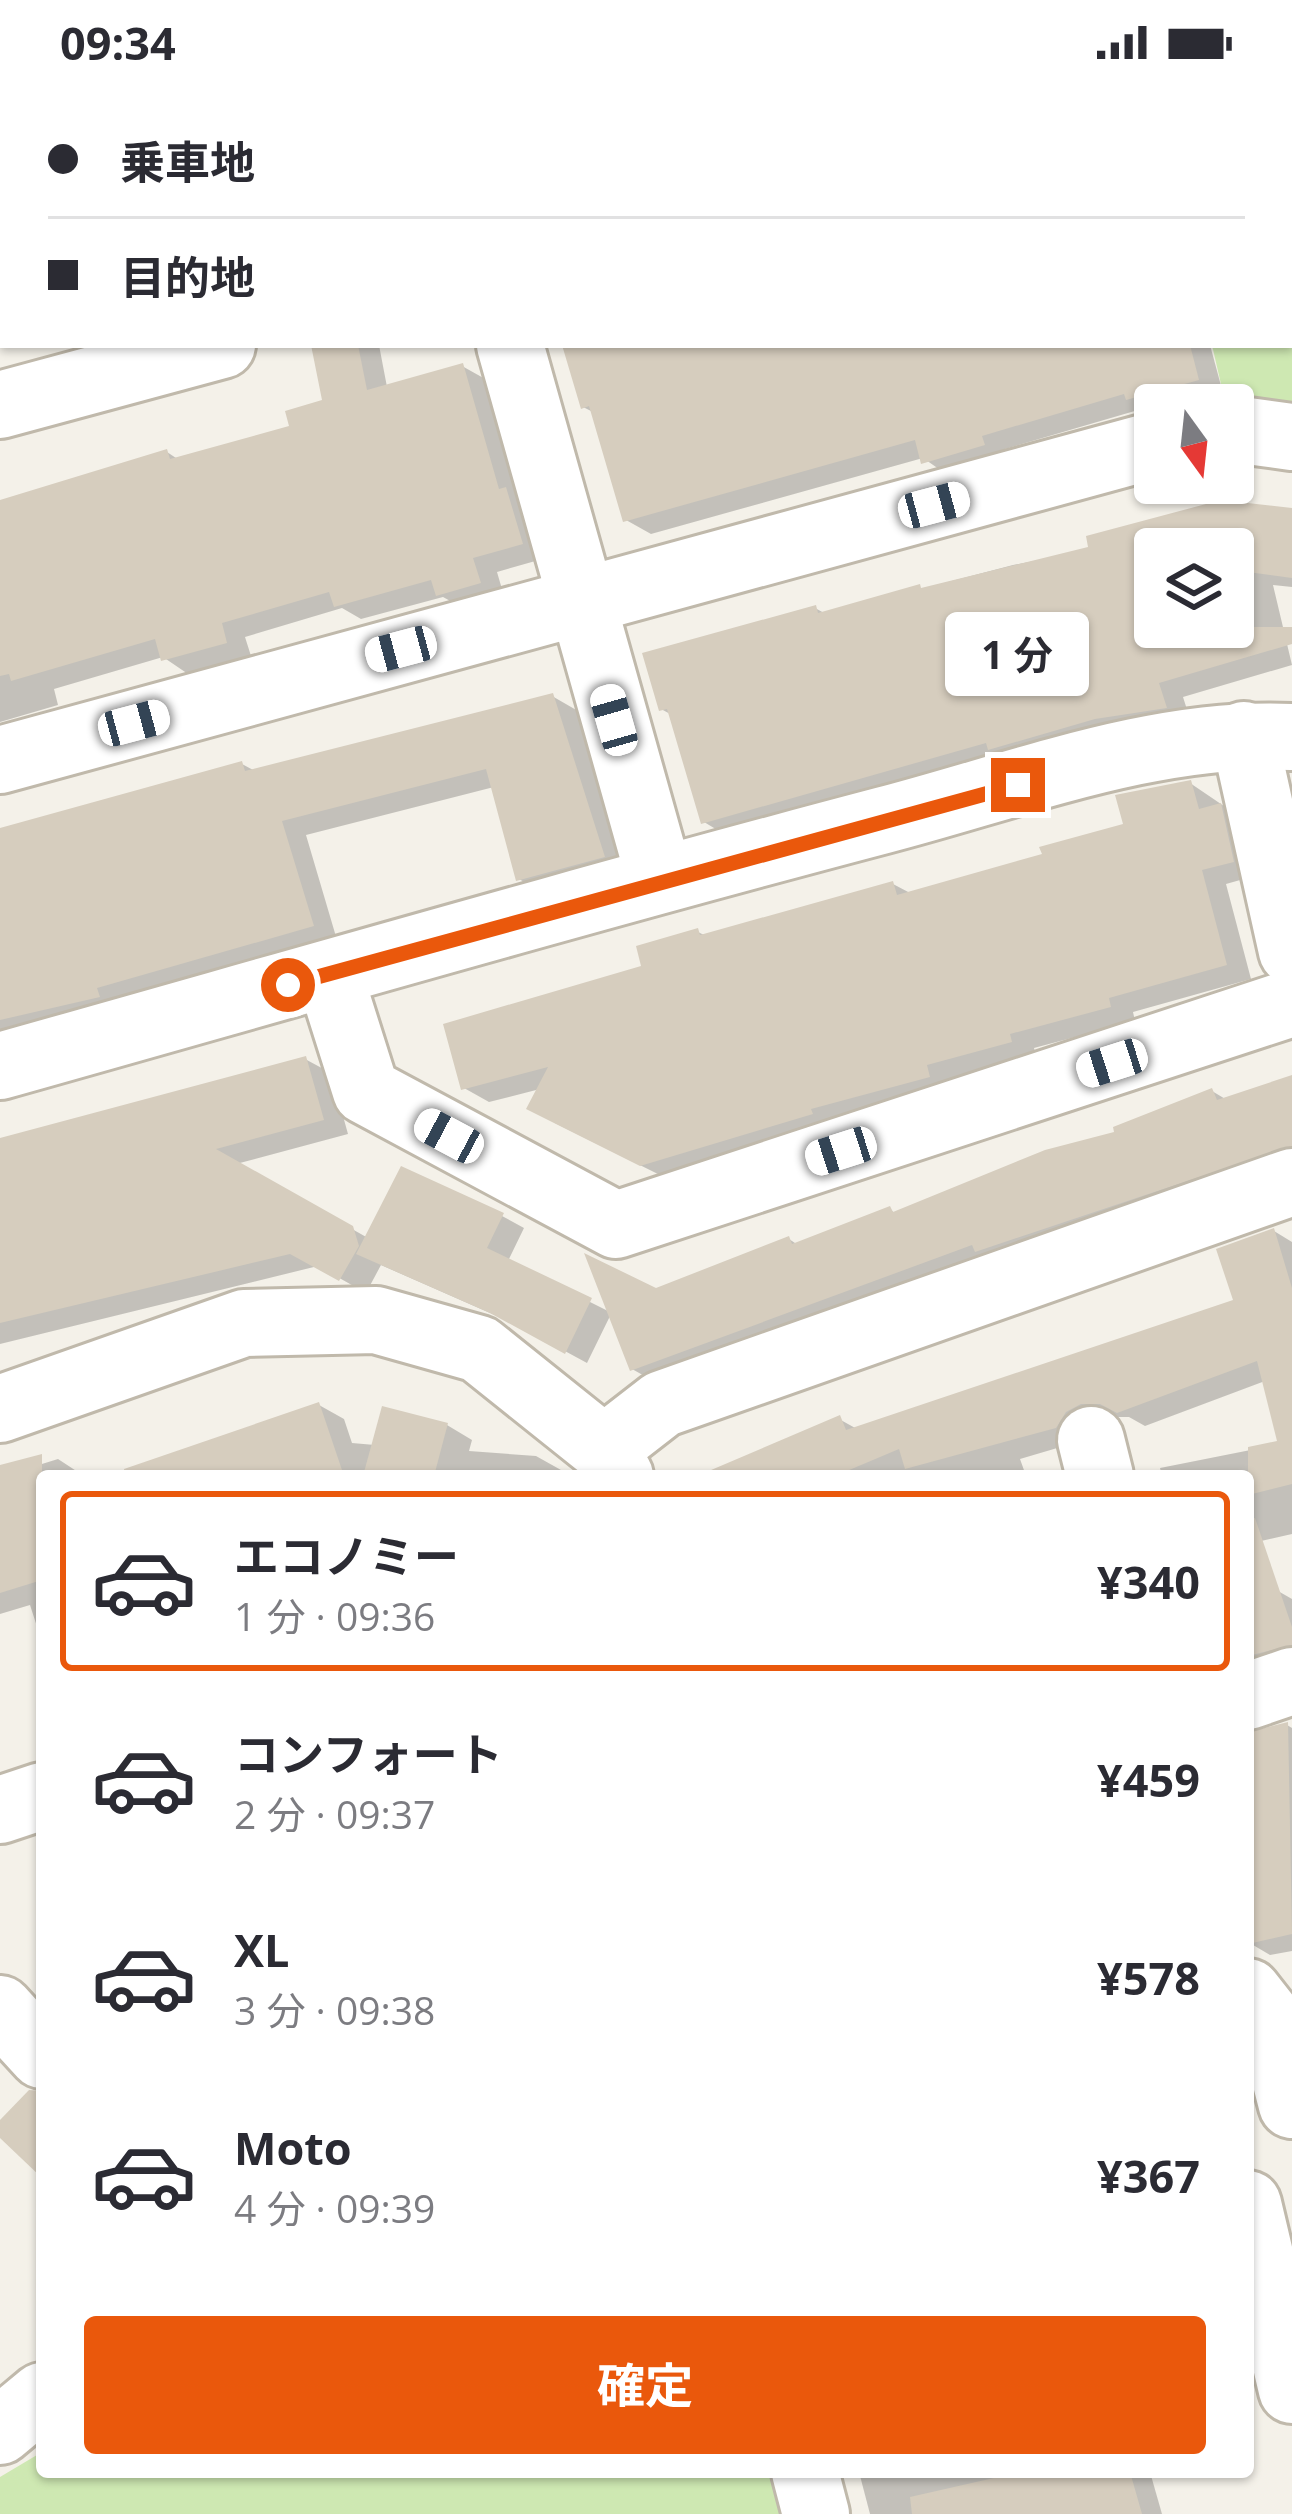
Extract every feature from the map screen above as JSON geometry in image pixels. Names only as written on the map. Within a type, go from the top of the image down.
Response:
[{"type":"street","points":[[0,405],[211,348]]},
{"type":"street","points":[[511,348],[660,879]]},
{"type":"street","points":[[1254,432],[1292,437]]},
{"type":"street","points":[[0,760],[1134,451]]},
{"type":"street","points":[[0,1066],[660,879],[1153,749],[1268,736],[1292,951]]},
{"type":"street","points":[[329,974],[365,1091],[616,1225],[1292,1004]]},
{"type":"street","points":[[0,1409],[244,1323],[376,1321],[479,1349],[612,1463],[662,1404],[1292,1182]]},
{"type":"street","points":[[1254,1694],[1292,1681]]},
{"type":"street","points":[[0,1810],[36,1798]]},
{"type":"street","points":[[1254,1976],[1292,1979]]},
{"type":"street","points":[[1254,2000],[1270,2020],[1292,2105]]},
{"type":"street","points":[[0,2009],[36,2048]]},
{"type":"street","points":[[1254,2229],[1292,2390]]},
{"type":"street","points":[[0,2431],[36,2401]]},
{"type":"street","points":[[807,2478],[816,2514]]},
{"type":"green space","points":[[1213,348],[1292,348],[1292,406],[1254,401],[1254,384],[1221,384]]},
{"type":"green space","points":[[36,2456],[36,2478],[776,2478],[785,2514],[0,2514],[0,2477]]},
{"type":"building","points":[[312,348],[359,348],[367,390],[463,363],[499,489],[506,487],[523,544],[473,558],[481,583],[436,596],[431,580],[334,607],[329,592],[222,623],[227,643],[161,661],[155,639],[11,681],[9,674],[0,676],[0,500],[167,449],[170,459],[289,426],[285,411],[322,400]]},
{"type":"building","points":[[563,348],[1191,348],[1199,380],[1134,384],[1134,398],[1126,400],[1124,394],[982,436],[985,445],[921,464],[915,440],[623,522],[589,406],[581,409]]},
{"type":"building","points":[[1206,504],[1292,508],[1292,578],[1254,573],[1254,528],[1134,528],[1134,648],[1254,648],[1254,627],[1292,627],[1292,644],[1159,683],[1167,708],[1095,719],[988,750],[986,743],[701,824],[667,709],[659,711],[642,653],[816,605],[818,613],[920,584],[921,588],[1088,547],[1086,536]]},
{"type":"building","points":[[553,693],[605,857],[516,881],[486,769],[282,821],[314,926],[97,988],[100,997],[0,1020],[0,828],[242,761],[245,771]]},
{"type":"building","points":[[1191,780],[1199,809],[1221,803],[1234,862],[1202,870],[1227,965],[1109,998],[1111,1007],[1010,1034],[1012,1042],[927,1065],[930,1077],[811,1109],[813,1114],[640,1166],[526,1109],[548,1067],[461,1090],[443,1024],[641,966],[636,946],[698,928],[700,935],[893,881],[897,895],[1042,854],[1039,847],[1123,824],[1115,795]]},
{"type":"building","points":[[306,1056],[324,1120],[216,1149],[353,1226],[359,1246],[339,1281],[290,1254],[0,1323],[0,1138]]},
{"type":"building","points":[[1292,1075],[1292,1146],[975,1252],[972,1245],[630,1371],[584,1253],[656,1288],[789,1236],[792,1244],[890,1206],[893,1212],[1045,1150],[1114,1132],[1113,1127],[1212,1088],[1217,1100]]},
{"type":"building","points":[[401,1166],[504,1213],[487,1248],[592,1298],[565,1354],[490,1313],[356,1254]]},
{"type":"building","points":[[1274,1228],[1292,1288],[1292,1484],[1254,1494],[1248,1447],[1277,1441],[1257,1361],[1117,1413],[1100,1404],[1081,1404],[1066,1412],[1056,1428],[905,1469],[899,1449],[849,1470],[711,1470],[840,1415],[846,1430],[1233,1300],[1216,1249]]},
{"type":"building","points":[[319,1402],[342,1470],[124,1470]]},
{"type":"building","points":[[382,1406],[448,1423],[436,1470],[365,1470]]},
{"type":"building","points":[[42,1454],[42,1470],[36,1470],[36,1582],[0,1593],[0,1465]]},
{"type":"building","points":[[1254,1518],[1292,1627],[1292,1645],[1254,1654]]},
{"type":"building","points":[[1288,1722],[1292,1934],[1254,1943],[1254,1730]]},
{"type":"building","points":[[29,2090],[36,2091],[36,2172],[0,2138],[0,2120]]},
{"type":"building","points":[[994,2478],[1132,2478],[1142,2514],[912,2514],[910,2497]]},
{"type":"route","points":[[288,985],[660,879],[1018,785]]}]
